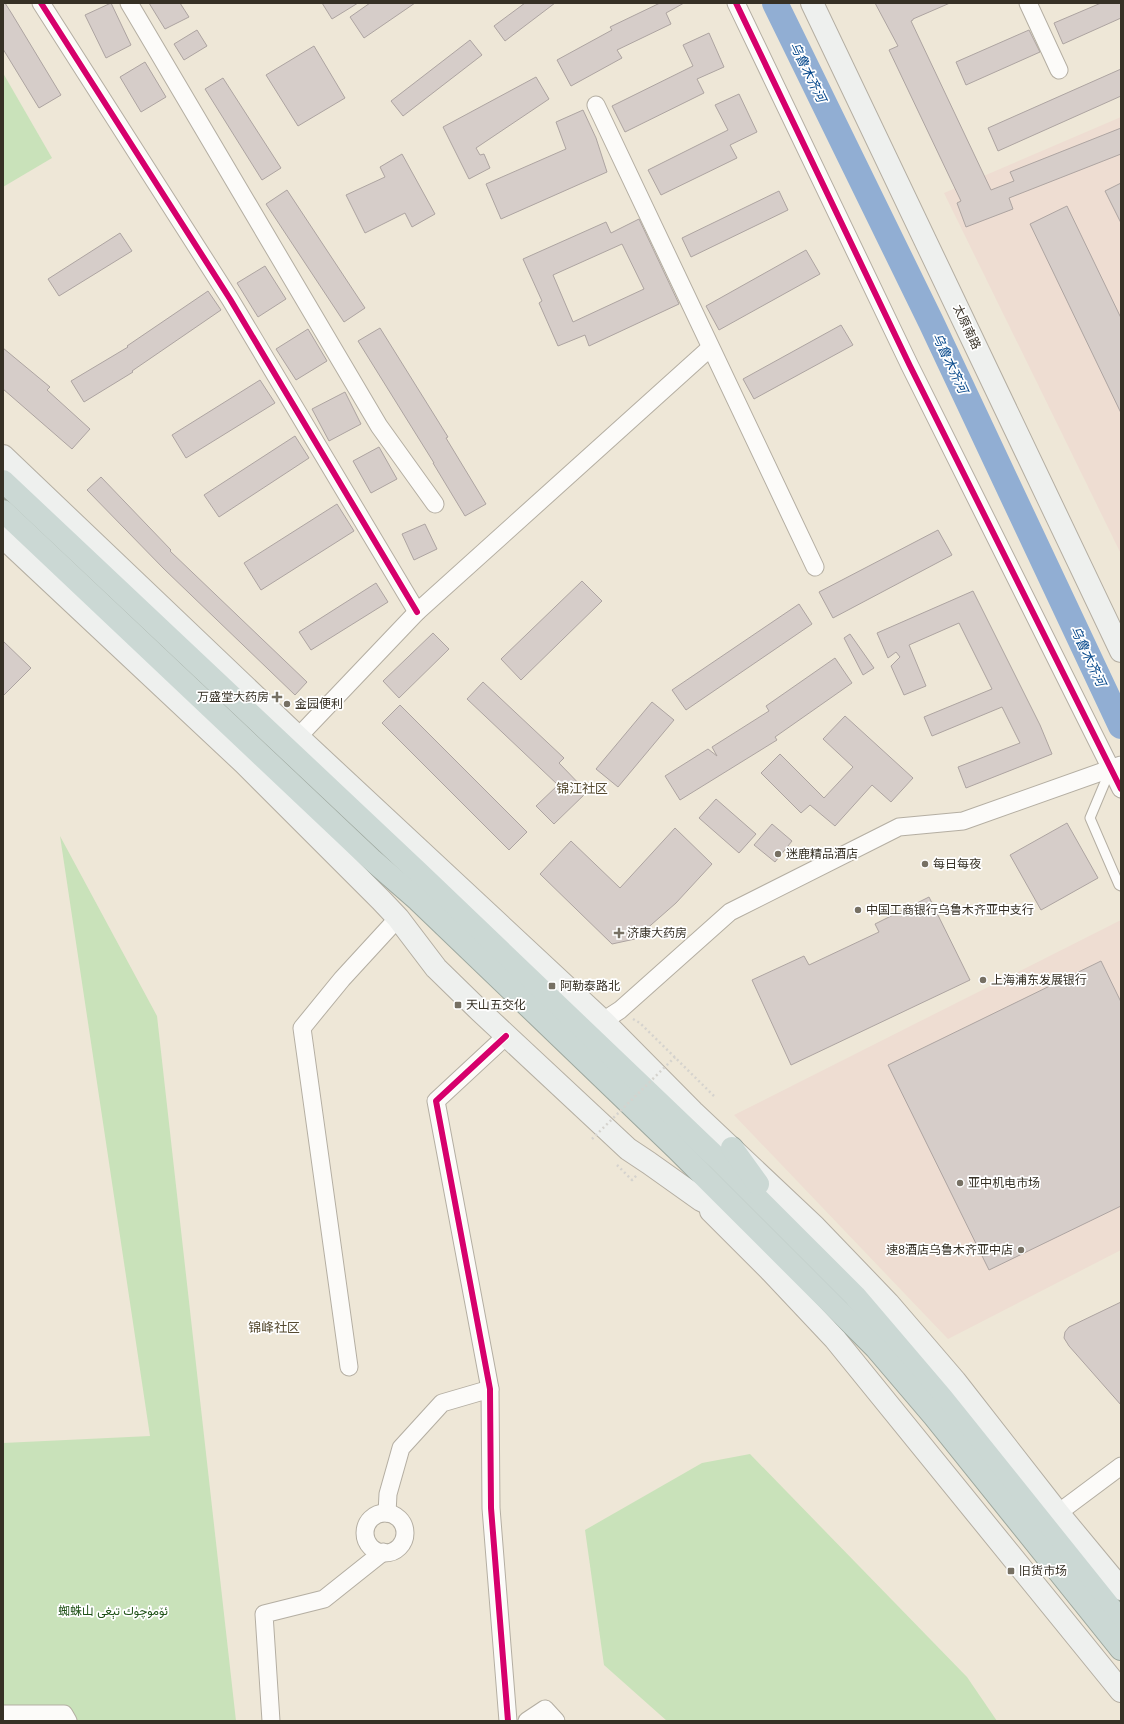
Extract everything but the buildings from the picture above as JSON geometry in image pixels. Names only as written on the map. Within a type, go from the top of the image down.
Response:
[{"type":"highway","points":[[3,481],[419,873],[717,1158],[855,1296],[1121,1649]]},
{"type":"highway","points":[[3,511],[372,859],[418,900],[756,1227],[876,1348],[938,1407],[1121,1621]]},
{"type":"highway","points":[[732,1148],[792,1233]]},
{"type":"main road","name":"太原南路","points":[[812,3],[1121,651]]},
{"type":"main road","points":[[825,3],[1121,622]]},
{"type":"main road","points":[[3,456],[298,737],[603,1021],[815,1227],[888,1303],[955,1381],[1058,1513],[1121,1589]]},
{"type":"main road","points":[[3,537],[244,763],[398,918],[436,968],[506,1036],[628,1149],[701,1200],[756,1227]]},
{"type":"main road","points":[[701,1200],[835,1339],[1121,1691]]},
{"type":"street","points":[[41,3],[230,299],[417,612]]},
{"type":"street","points":[[129,3],[379,426],[435,504]]},
{"type":"street","points":[[736,3],[910,366],[1117,766],[1121,789]]},
{"type":"street","points":[[1028,3],[1059,70]]},
{"type":"street","points":[[596,106],[815,567]]},
{"type":"street","points":[[298,737],[417,612],[710,348]]},
{"type":"street","points":[[603,1021],[620,1010],[730,912],[899,827],[963,821],[1117,766]]},
{"type":"street","points":[[348,1367],[302,1028],[342,979],[398,918]]},
{"type":"street","points":[[506,1036],[436,1101],[490,1389],[491,1508],[508,1721]]},
{"type":"street","points":[[387,1513],[388,1494],[401,1448],[442,1403],[490,1389]]},
{"type":"street","points":[[1058,1513],[1121,1466]]},
{"type":"street","points":[[380,1513],[387,1513],[393,1514],[402,1522],[405,1534],[404,1540],[395,1550],[383,1552],[376,1551],[371,1547],[365,1534],[366,1527],[374,1516],[380,1513]]},
{"type":"street","points":[[271,1721],[264,1614],[324,1599],[383,1552]]},
{"type":"street","points":[[527,1721],[546,1709],[556,1721]]},
{"type":"street","points":[[3,1714],[64,1714],[68,1721]]},
{"type":"lane","points":[[1117,766],[1090,818],[1119,885],[1121,886]]},
{"type":"path","points":[[640,1023],[715,1097]]},
{"type":"path","points":[[592,1139],[675,1057]]},
{"type":"shaded area","points":[[1121,117],[1121,554],[944,193]]},
{"type":"shaded area","name":"亚中机电市场","points":[[1121,920],[1121,1250],[948,1339],[734,1115]]},
{"type":"green space","points":[[3,73],[52,158],[3,187]]},
{"type":"green space","name":"蜘蛛山 ئۆمۈچۈك تېغى","points":[[60,836],[157,1016],[236,1721],[3,1721],[3,1443],[150,1436]]},
{"type":"green space","points":[[750,1454],[967,1677],[997,1721],[667,1721],[604,1665],[585,1530],[702,1463]]},
{"type":"waterway","name":"乌鲁木齐河","points":[[775,3],[931,322],[1121,726]]},
{"type":"cycle path","points":[[41,3],[230,299],[417,612]]},
{"type":"cycle path","points":[[736,3],[910,366],[1121,789]]},
{"type":"cycle path","points":[[506,1036],[436,1101],[490,1389],[491,1508],[508,1721]]},
{"type":"place","name":"万盛堂大药房","points":[[277,697]]},
{"type":"place","name":"金园便利","points":[[287,704]]},
{"type":"place","name":"迷鹿精品酒店","points":[[778,854]]},
{"type":"place","name":"每日每夜","points":[[925,864]]},
{"type":"place","name":"中国工商银行乌鲁木齐亚中支行","points":[[858,910]]},
{"type":"place","name":"济康大药房","points":[[619,933]]},
{"type":"place","name":"上海浦东发展银行","points":[[983,980]]},
{"type":"place","name":"阿勒泰路北","points":[[552,986]]},
{"type":"place","name":"天山五交化","points":[[458,1005]]},
{"type":"place","name":"亚中机电市场","points":[[960,1183]]},
{"type":"place","name":"速8酒店乌鲁木齐亚中店","points":[[1021,1250]]},
{"type":"place","name":"旧货市场","points":[[1011,1571]]},
{"type":"district","name":"锦江社区","points":[[582,788]]},
{"type":"district","name":"锦峰社区","points":[[274,1327]]}]
